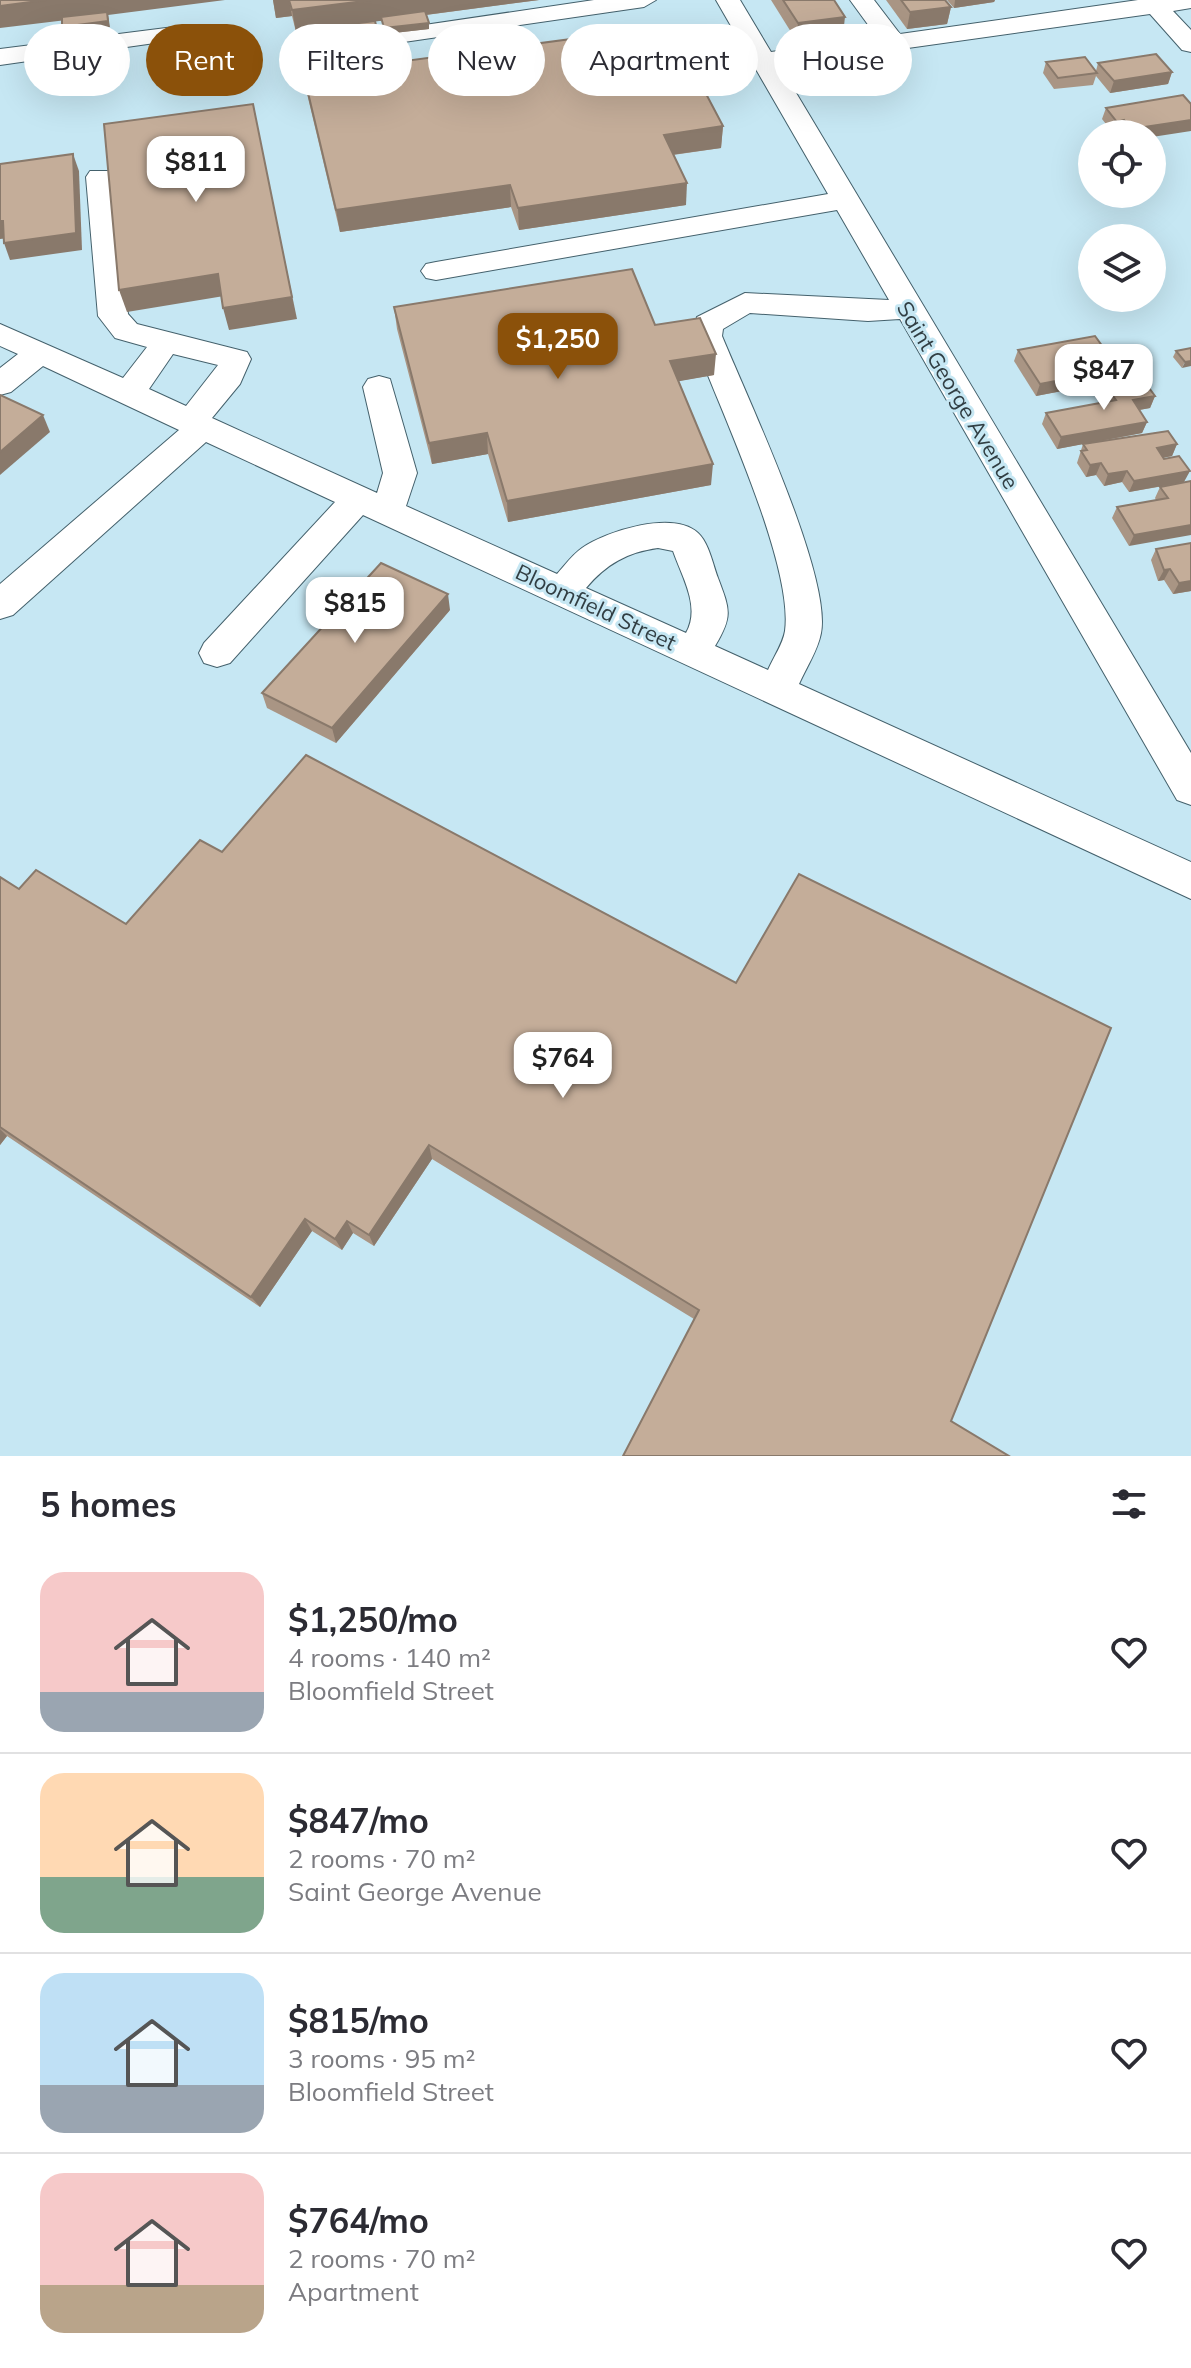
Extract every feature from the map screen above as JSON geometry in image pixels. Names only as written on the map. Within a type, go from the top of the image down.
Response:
[{"type":"street","points":[[412,34],[644,0]]},
{"type":"street","name":"Saint George Avenue","points":[[728,0],[761,61],[1191,788]]},
{"type":"street","points":[[862,0],[880,24]]},
{"type":"street","points":[[912,39],[1152,3],[1191,1]]},
{"type":"street","points":[[1152,3],[1191,45]]},
{"type":"street","points":[[0,57],[146,38]]},
{"type":"street","points":[[761,61],[774,59]]},
{"type":"street","points":[[0,605],[197,425],[229,377],[236,359],[126,331],[113,316],[100,177]]},
{"type":"street","points":[[436,271],[844,200]]},
{"type":"street","points":[[777,691],[803,633],[802,593],[784,532],[707,336],[708,324],[745,303],[868,311],[907,309]]},
{"type":"street","name":"Bloomfield Street","points":[[0,334],[1191,881]]},
{"type":"street","points":[[128,393],[165,342]]},
{"type":"street","points":[[0,384],[40,353]]},
{"type":"street","points":[[217,653],[372,505],[400,473],[379,387]]},
{"type":"street","points":[[563,592],[584,566],[604,551],[652,536],[681,538],[687,543],[711,608],[711,622],[693,652]]},
{"type":"building","points":[[0,0],[46,0],[0,6]]},
{"type":"building","points":[[289,0],[372,0],[292,10]]},
{"type":"building","points":[[783,0],[834,0],[845,17],[798,23]]},
{"type":"building","points":[[901,0],[945,0],[951,7],[910,12]]},
{"type":"building","points":[[425,11],[429,23],[383,24],[381,17]]},
{"type":"building","points":[[107,12],[108,21],[62,24],[62,17]]},
{"type":"building","points":[[561,40],[561,96],[707,96],[723,126],[664,135],[687,183],[518,208],[510,185],[336,210],[309,96],[412,96],[412,60],[428,58],[428,96],[545,96],[545,42]]},
{"type":"building","points":[[1156,54],[1172,72],[1114,81],[1098,63]]},
{"type":"building","points":[[1085,57],[1097,73],[1058,78],[1046,62]]},
{"type":"building","points":[[1183,95],[1191,104],[1191,120],[1166,124],[1166,120],[1115,120],[1106,108]]},
{"type":"building","points":[[253,104],[292,297],[223,308],[218,274],[119,290],[104,124]]},
{"type":"building","points":[[73,154],[76,233],[4,243],[3,221],[0,221],[0,164]]},
{"type":"building","points":[[632,269],[655,325],[700,318],[716,354],[670,361],[713,464],[507,501],[487,433],[429,443],[394,307]]},
{"type":"building","points":[[1095,336],[1119,369],[1040,384],[1018,350]]},
{"type":"building","points":[[1191,348],[1191,361],[1185,362],[1176,351]]},
{"type":"building","points":[[1144,381],[1155,396],[1133,400],[1147,422],[1061,437],[1046,413],[1116,400],[1107,388]]},
{"type":"building","points":[[0,395],[43,415],[0,452]]},
{"type":"building","points":[[1168,431],[1177,444],[1157,448],[1164,459],[1179,456],[1190,471],[1134,481],[1127,471],[1108,474],[1101,463],[1090,465],[1081,451],[1087,450],[1083,444]]},
{"type":"building","points":[[1191,481],[1191,525],[1134,535],[1117,507],[1168,498],[1160,487]]},
{"type":"building","points":[[1191,543],[1191,581],[1179,583],[1170,569],[1164,570],[1156,549]]},
{"type":"building","points":[[381,563],[448,594],[332,728],[262,693]]},
{"type":"building","points":[[306,755],[736,983],[799,874],[1111,1028],[951,1421],[1009,1456],[623,1456],[699,1310],[429,1145],[369,1235],[347,1221],[335,1239],[305,1219],[251,1297],[0,1127],[0,877],[19,889],[36,870],[126,924],[200,840],[222,852]]}]
